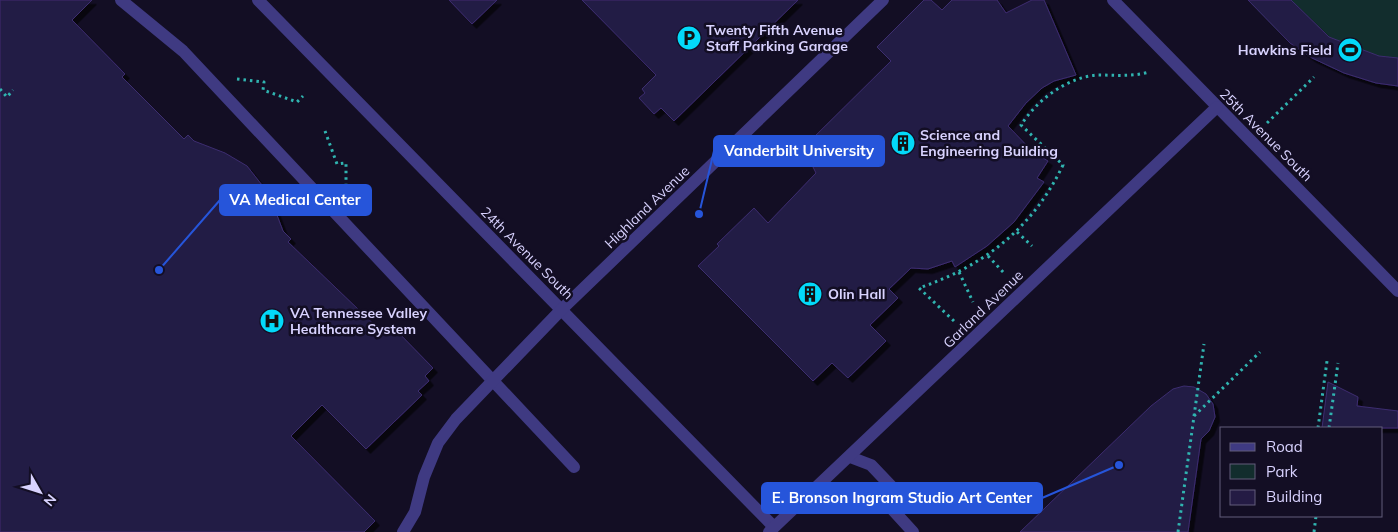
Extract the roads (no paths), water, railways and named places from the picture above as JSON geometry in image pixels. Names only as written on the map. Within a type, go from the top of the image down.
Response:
[{"type":"street","points":[[121,0],[183,51],[574,467]]},
{"type":"street","name":"24th Avenue South","points":[[258,0],[561,310],[772,530]]},
{"type":"street","name":"Highland Avenue","points":[[403,532],[415,512],[424,476],[438,443],[456,419],[561,310],[883,0]]},
{"type":"street","name":"25th Avenue South","points":[[1113,0],[1398,291]]},
{"type":"street","name":"Garland Avenue","points":[[772,530],[1217,107]]},
{"type":"street","points":[[850,457],[871,465],[892,486],[891,508],[914,532]]},
{"type":"place","name":"Twenty Fifth Avenue Staff Parking Garage","points":[[689,38]]},
{"type":"place","name":"Hawkins Field","points":[[1350,50]]},
{"type":"place","name":"Science and Engineering Building","points":[[903,143]]},
{"type":"place","name":"Vanderbilt University","points":[[699,214]]},
{"type":"place","name":"VA Medical Center","points":[[159,270]]},
{"type":"place","name":"Olin Hall","points":[[810,294]]},
{"type":"place","name":"VA Tennessee Valley Healthcare System","points":[[272,321]]},
{"type":"place","name":"E. Bronson Ingram Studio Art Center","points":[[1119,465]]}]
